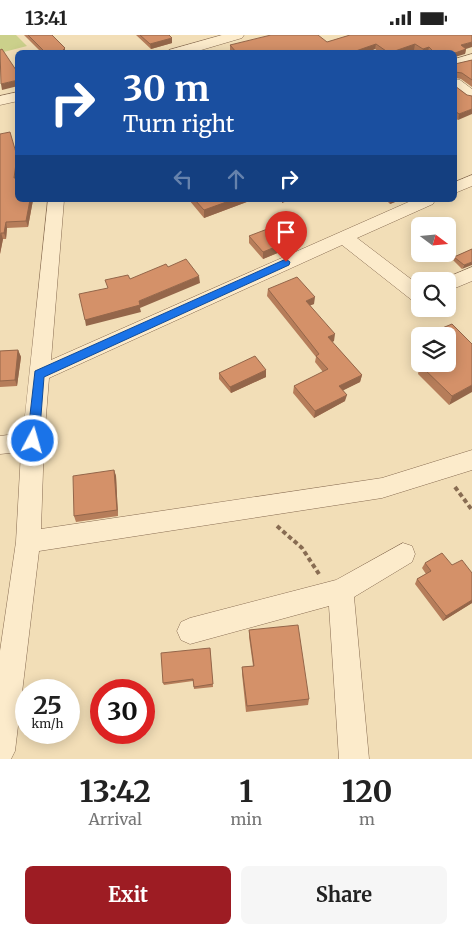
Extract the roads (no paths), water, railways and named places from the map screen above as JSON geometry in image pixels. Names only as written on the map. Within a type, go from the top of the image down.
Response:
[{"type":"street","points":[[183,50],[226,36]]},
{"type":"street","points":[[457,63],[472,58]]},
{"type":"street","points":[[457,85],[472,96]]},
{"type":"street","points":[[0,101],[15,97]]},
{"type":"street","points":[[457,187],[472,180]]},
{"type":"street","points":[[0,751],[28,542],[33,441],[56,202]]},
{"type":"street","points":[[39,374],[422,202]]},
{"type":"street","points":[[343,237],[411,289]]},
{"type":"street","points":[[456,281],[472,273]]},
{"type":"street","points":[[0,445],[33,441]]},
{"type":"street","points":[[28,542],[382,488],[442,471],[472,460]]},
{"type":"street","points":[[190,631],[336,592],[403,554]]},
{"type":"street","points":[[336,592],[354,759]]}]
